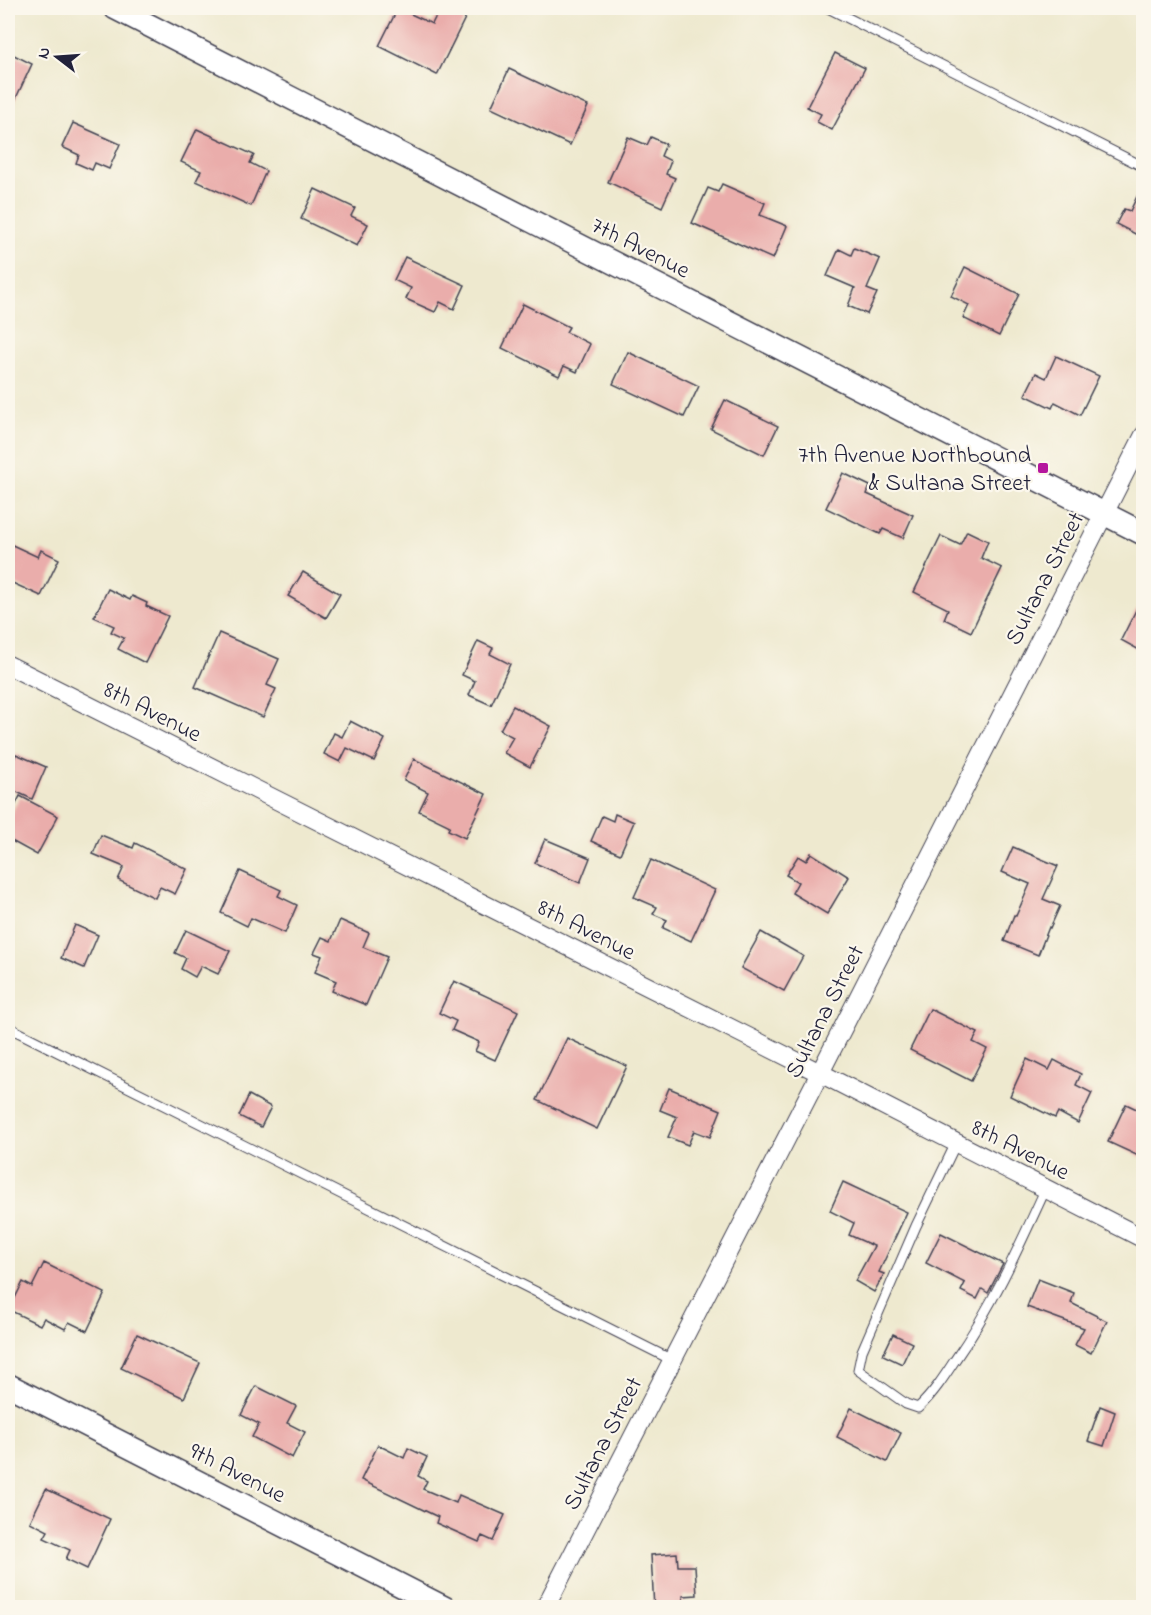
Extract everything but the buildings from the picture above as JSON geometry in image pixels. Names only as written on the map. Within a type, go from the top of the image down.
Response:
[{"type":"street","name":"7th Avenue","points":[[115,8],[1143,534]]},
{"type":"street","name":"Sultana Street","points":[[545,1608],[820,1073],[1143,435]]},
{"type":"street","name":"8th Avenue","points":[[8,665],[820,1073],[1143,1239]]},
{"type":"street","name":"9th Avenue","points":[[8,1384],[445,1608]]},
{"type":"lane","points":[[828,8],[1143,167]]},
{"type":"lane","points":[[8,1027],[672,1360]]},
{"type":"lane","points":[[956,1143],[916,1226],[862,1351],[858,1370],[906,1404],[918,1408],[930,1396],[970,1338],[1010,1267],[1046,1188]]},
{"type":"place","name":"7th Avenue Northbound & Sultana Street","points":[[1043,468]]}]
